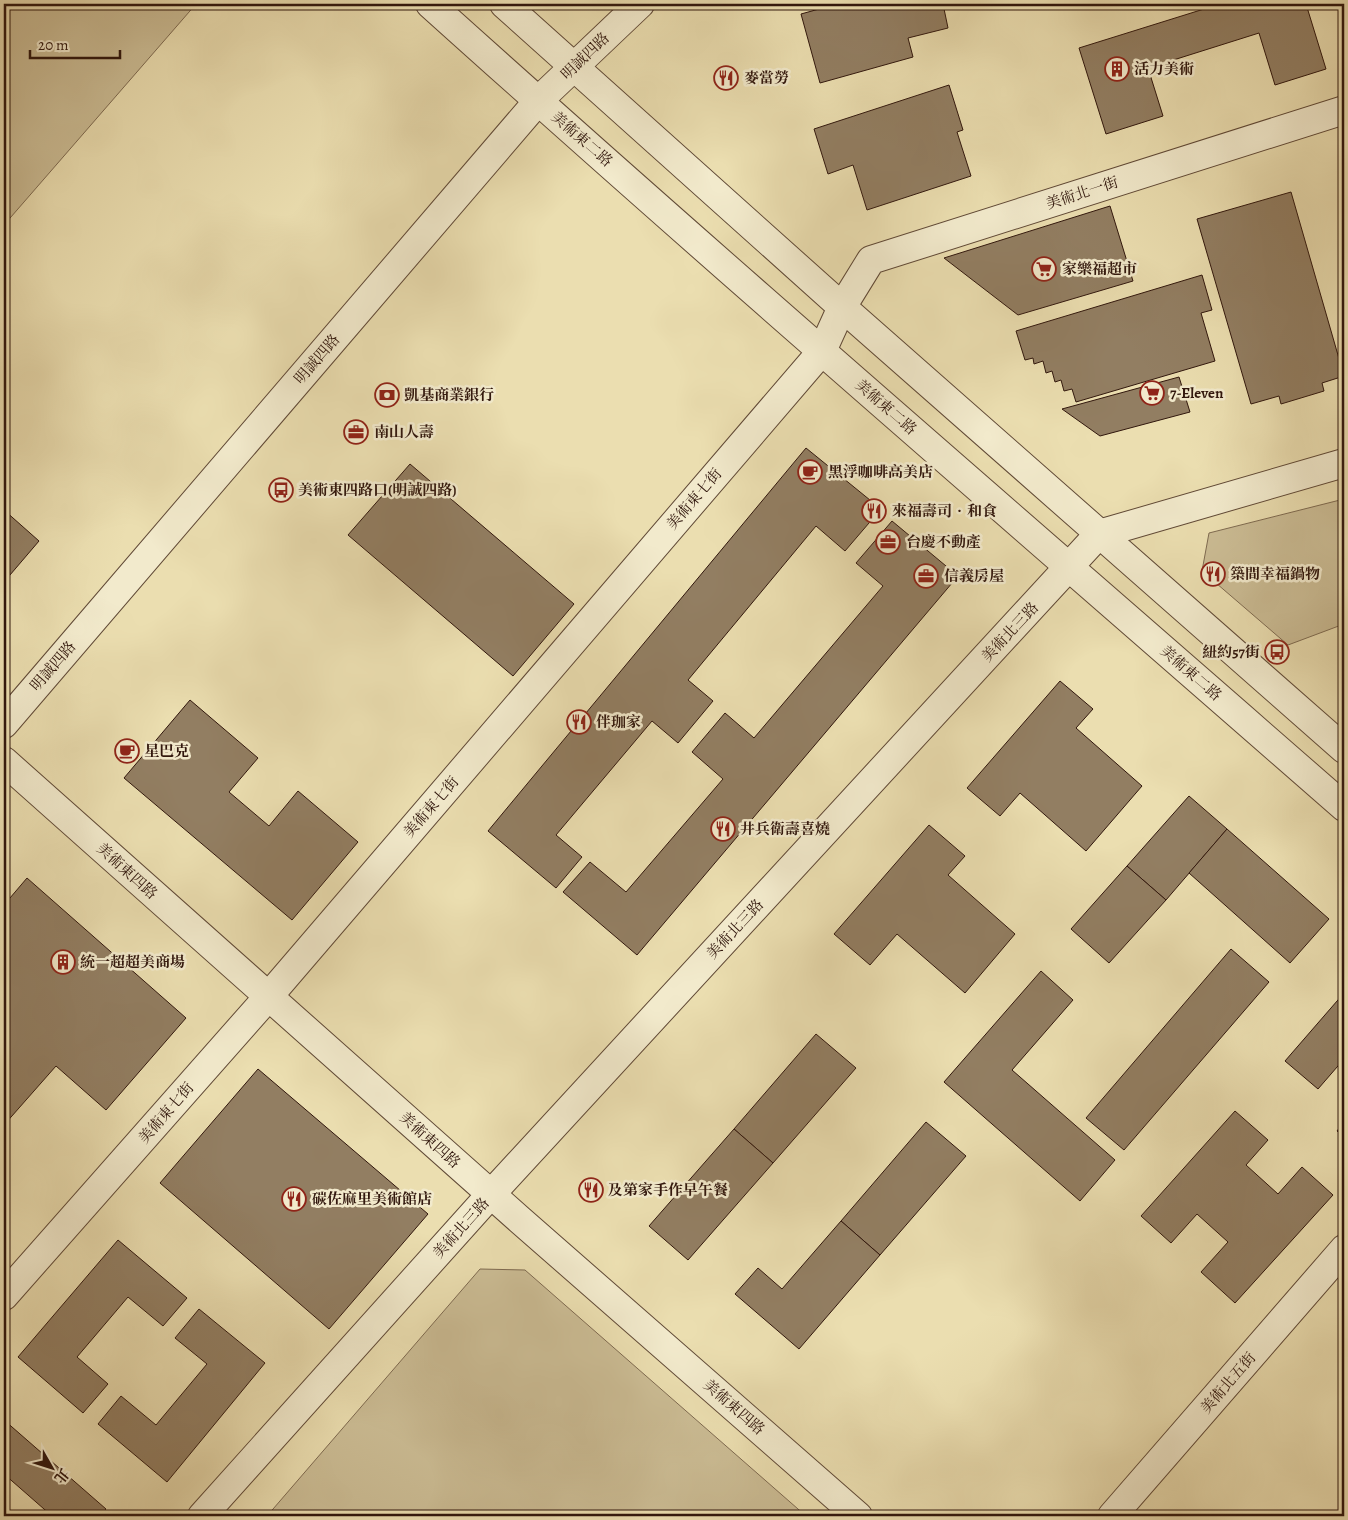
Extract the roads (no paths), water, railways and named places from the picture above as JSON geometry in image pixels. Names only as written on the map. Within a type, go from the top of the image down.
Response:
[{"type":"street","name":"美術東二路","points":[[430,4],[822,351],[1344,807]]},
{"type":"street","points":[[504,4],[842,307],[1344,749]]},
{"type":"street","name":"明誠四路","points":[[4,724],[538,101],[640,4]]},
{"type":"street","name":"美術北一街","points":[[842,307],[871,260],[1344,110]]},
{"type":"street","name":"美術東七街","points":[[4,1296],[268,996],[822,351],[842,307]]},
{"type":"street","points":[[1099,534],[1344,463]]},
{"type":"street","name":"美術北三路","points":[[202,1516],[491,1194],[1099,534]]},
{"type":"street","name":"美術東四路","points":[[4,761],[491,1194],[858,1516]]},
{"type":"street","name":"美術北五街","points":[[1112,1516],[1344,1249]]},
{"type":"place","name":"活力美術","points":[[1117,69]]},
{"type":"place","name":"麥當勞","points":[[726,78]]},
{"type":"place","name":"家樂福超市","points":[[1044,269]]},
{"type":"place","name":"7-Eleven","points":[[1152,393]]},
{"type":"place","name":"凱基商業銀行","points":[[387,395]]},
{"type":"place","name":"南山人壽","points":[[356,432]]},
{"type":"place","name":"黑浮咖啡高美店","points":[[810,472]]},
{"type":"place","name":"美術東四路口(明誠四路)","points":[[281,490]]},
{"type":"place","name":"來福壽司‧和食","points":[[874,511]]},
{"type":"place","name":"台慶不動產","points":[[888,542]]},
{"type":"place","name":"築間幸福鍋物","points":[[1213,574]]},
{"type":"place","name":"信義房屋","points":[[926,576]]},
{"type":"place","name":"紐約57街","points":[[1277,652]]},
{"type":"place","name":"伴珈家","points":[[579,722]]},
{"type":"place","name":"星巴克","points":[[127,751]]},
{"type":"place","name":"井兵衛壽喜燒","points":[[723,829]]},
{"type":"place","name":"統一超超美商場","points":[[63,962]]},
{"type":"place","name":"及第家手作早午餐","points":[[591,1190]]},
{"type":"place","name":"碳佐麻里美術館店","points":[[294,1199]]}]
